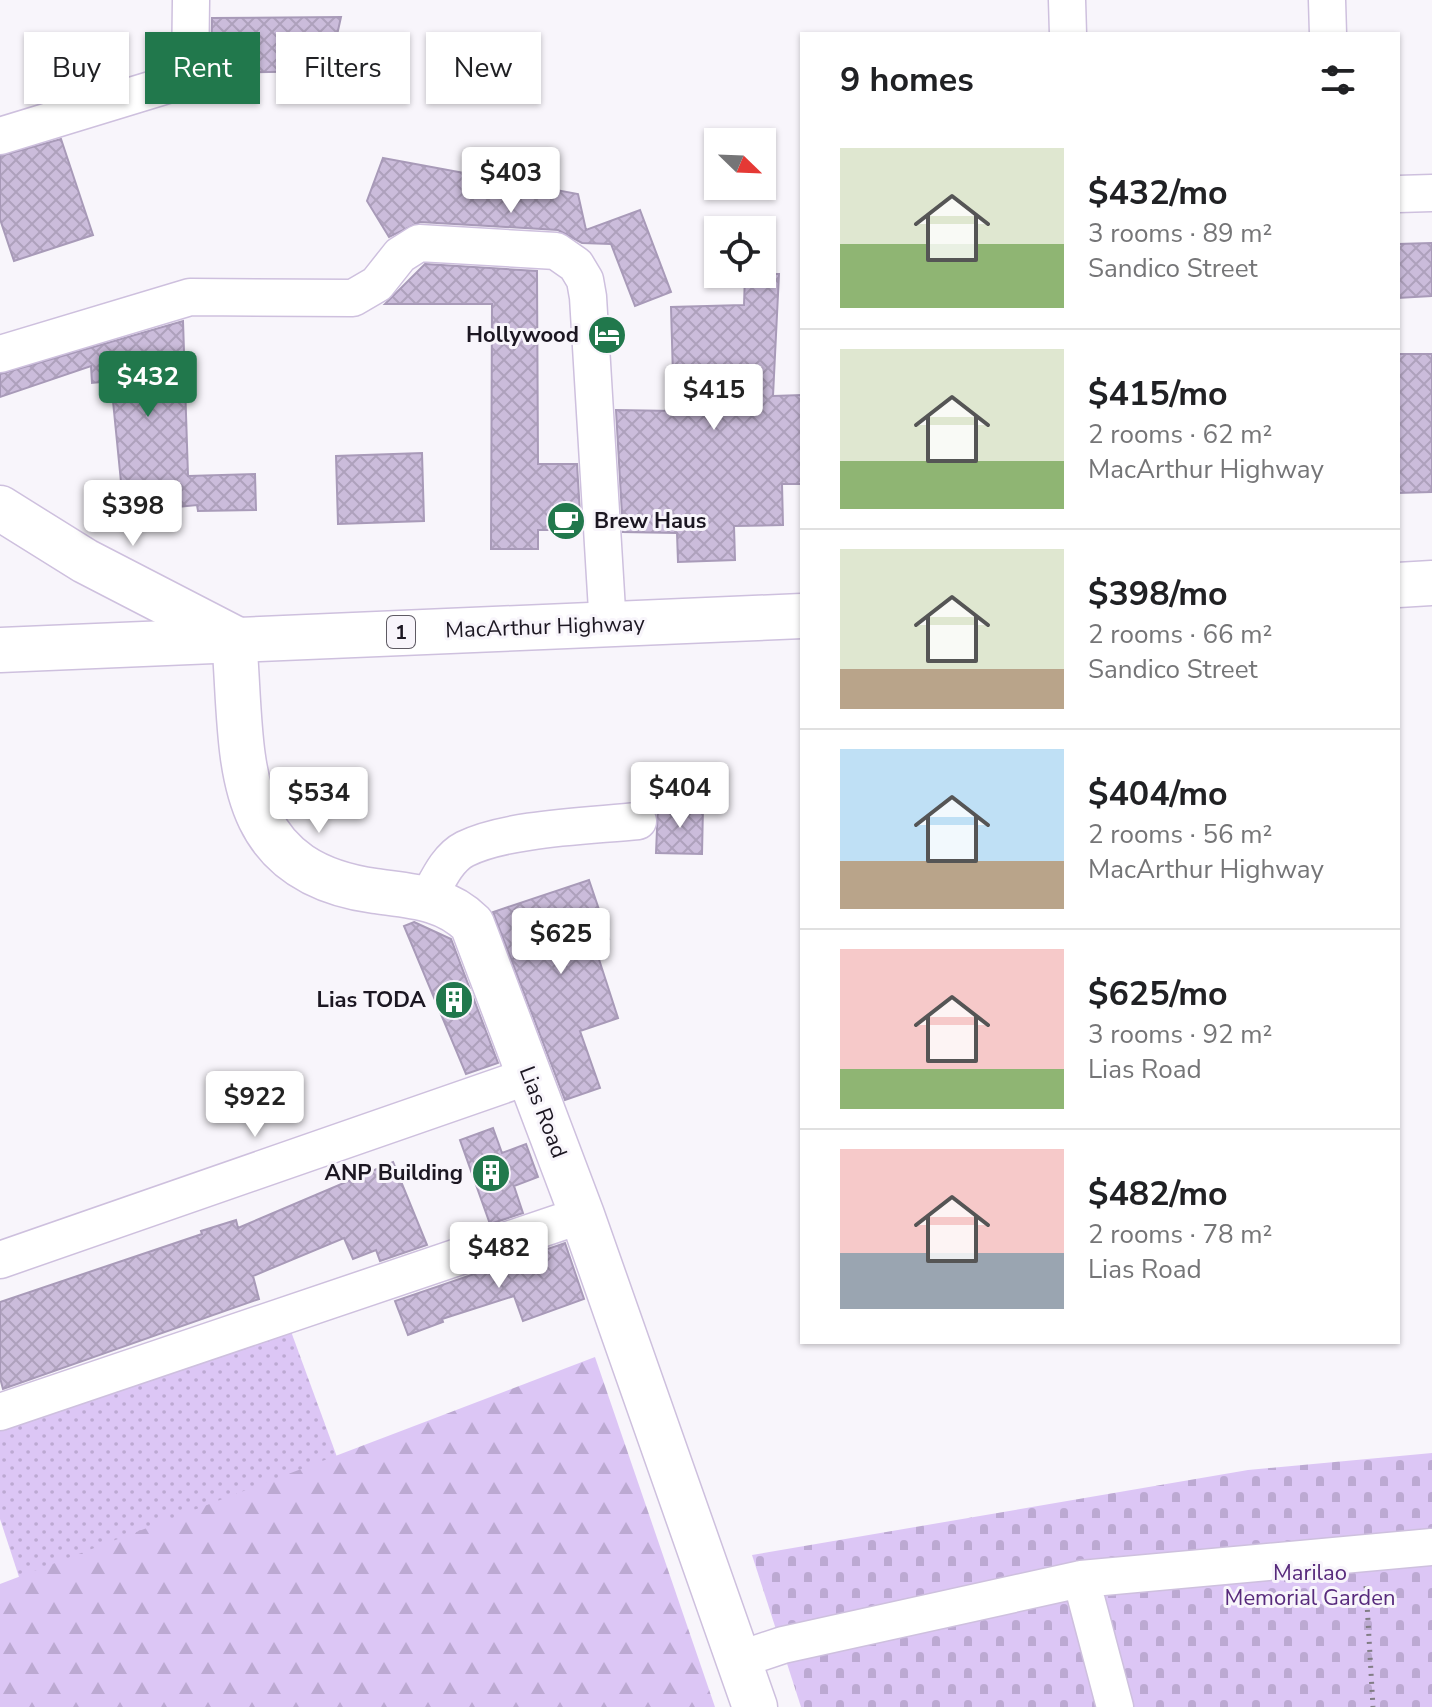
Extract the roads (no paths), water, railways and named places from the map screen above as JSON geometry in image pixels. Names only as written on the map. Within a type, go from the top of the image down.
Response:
[{"type":"main road","points":[[0,508],[85,561],[234,638]]},
{"type":"main road","points":[[1400,585],[1432,583]]},
{"type":"main road","name":"MacArthur Highway","points":[[3,646],[608,627],[800,616]]},
{"type":"main road","name":"Lias Road","points":[[234,638],[246,780],[254,812],[268,837],[300,864],[338,884],[428,898],[463,915],[479,936],[741,1659],[755,1707]]},
{"type":"street","points":[[0,136],[190,78],[191,0]]},
{"type":"street","points":[[1067,0],[1068,32]]},
{"type":"street","points":[[1327,0],[1328,32]]},
{"type":"street","points":[[1400,194],[1432,193]]},
{"type":"street","points":[[0,354],[190,297],[353,298],[377,284],[400,255],[419,243],[520,246],[556,251],[576,265],[585,280],[588,297],[608,627]]},
{"type":"street","points":[[428,898],[444,869],[463,849],[533,832],[638,821]]},
{"type":"street","points":[[0,1260],[529,1076]]},
{"type":"street","points":[[0,1412],[582,1215]]},
{"type":"street","points":[[741,1659],[783,1645],[1081,1579],[1432,1547]]},
{"type":"street","points":[[1081,1579],[1115,1707]]},
{"type":"place","name":"Hollywood","points":[[607,335]]},
{"type":"place","name":"Brew Haus","points":[[566,521]]},
{"type":"place","name":"Lias TODA","points":[[454,1000]]},
{"type":"place","name":"ANP Building","points":[[491,1173]]},
{"type":"park label","name":"Marilao Memorial Garden","points":[[1310,1586]]}]
